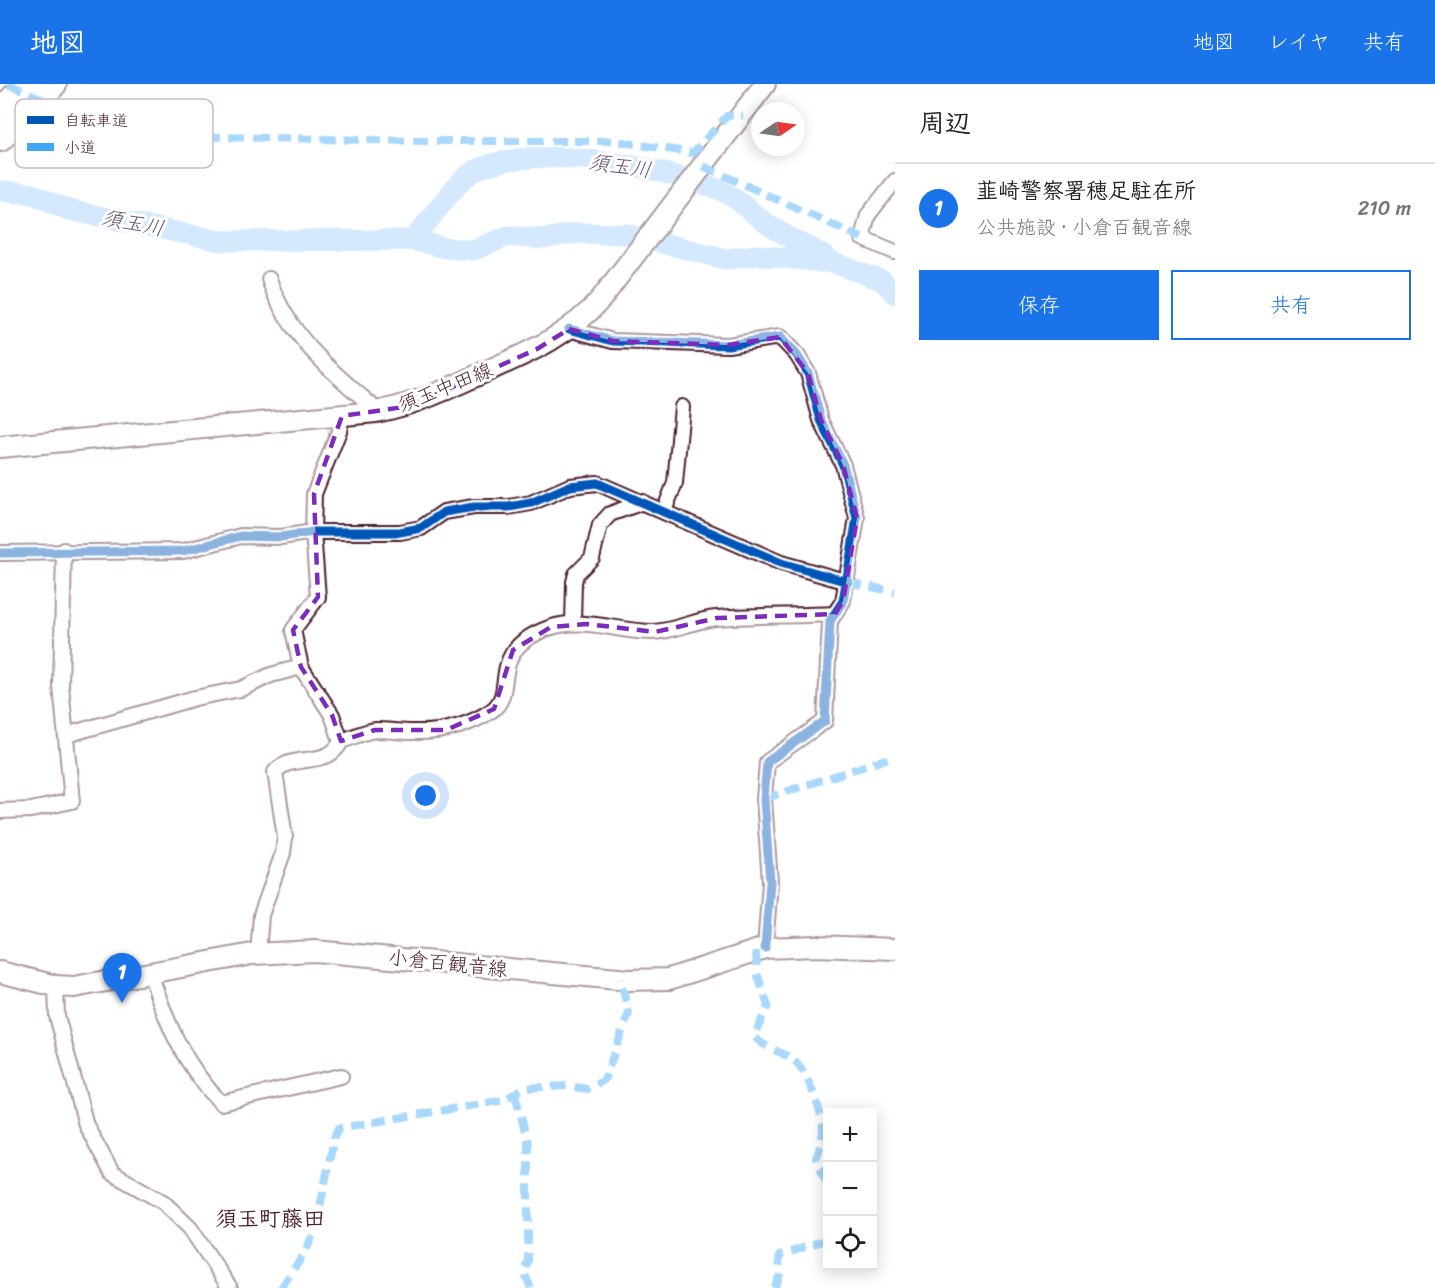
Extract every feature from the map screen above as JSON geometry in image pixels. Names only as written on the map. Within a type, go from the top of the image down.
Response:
[{"type":"highway","points":[[23,99],[44,86]]},
{"type":"highway","points":[[33,99],[44,86]]},
{"type":"highway","points":[[0,113],[15,104]]},
{"type":"highway","points":[[0,138],[15,120]]},
{"type":"main road","name":"須玉中田線","points":[[0,447],[376,412],[428,398],[537,349],[569,329],[601,299],[765,84]]},
{"type":"main road","name":"小倉百観音線","points":[[0,972],[56,986],[92,985],[258,954],[315,951],[629,980],[669,979],[765,948],[816,946],[895,949]]},
{"type":"street","points":[[895,181],[868,215],[862,238],[895,252]]},
{"type":"street","points":[[269,279],[277,303],[321,363],[370,404],[376,412]]},
{"type":"street","points":[[569,329],[613,341],[728,345],[780,337],[808,373],[821,420],[843,465],[857,518],[848,582],[843,601],[830,621],[825,721],[767,762],[764,799],[770,882],[765,948]]},
{"type":"street","points":[[664,511],[675,483],[682,407]]},
{"type":"street","points":[[258,954],[261,915],[283,853],[285,837],[275,772],[281,765],[327,757],[337,751],[341,741],[333,715],[301,667],[293,630],[318,597],[313,532],[314,495],[342,416]]},
{"type":"street","points":[[0,553],[64,550],[183,551],[241,536],[281,537],[313,532],[413,530],[444,512],[474,507],[509,507],[531,503],[570,486],[597,483],[781,563],[848,582]]},
{"type":"street","points":[[573,623],[576,574],[592,558],[600,525],[610,514],[643,502]]},
{"type":"street","points":[[0,811],[31,810],[72,801],[61,686],[64,550]]},
{"type":"street","points":[[341,741],[375,730],[413,732],[446,730],[483,715],[494,708],[502,693],[508,660],[519,642],[551,627],[573,623],[655,632],[717,618],[835,614]]},
{"type":"street","points":[[66,735],[195,698],[241,689],[271,675],[301,667]]},
{"type":"street","points":[[150,973],[171,1033],[202,1084],[221,1103],[341,1076]]},
{"type":"street","points":[[56,986],[57,1016],[86,1125],[112,1173],[163,1202],[177,1215],[190,1228],[230,1288]]},
{"type":"highlighted area","points":[[569,329],[613,341],[728,345],[780,337],[808,373],[821,420],[843,465],[857,518],[843,601],[835,614],[717,618],[655,632],[587,624],[551,627],[513,650],[494,709],[446,730],[375,730],[341,741],[332,715],[301,667],[293,630],[318,597],[314,494],[342,416],[404,407],[428,398],[537,349]]},
{"type":"waterway","name":"須玉川","points":[[413,240],[451,193],[474,171],[499,163],[529,158],[562,158],[631,166],[695,181],[720,190],[772,227],[831,261]]},
{"type":"waterway","name":"須玉川","points":[[0,191],[33,194],[68,210],[221,241],[413,240],[445,248],[474,250],[508,236],[543,239],[577,233],[626,234],[726,259],[756,255],[834,263],[883,281],[895,294]]},
{"type":"marked path","points":[[8,84],[43,99]]},
{"type":"marked path","points":[[213,137],[422,141],[615,141],[693,153],[727,116],[743,115]]},
{"type":"marked path","points":[[703,166],[862,238]]},
{"type":"marked path","points":[[848,582],[895,592]]},
{"type":"marked path","points":[[764,799],[895,756]]},
{"type":"marked path","points":[[756,951],[757,973],[768,1006],[754,1036],[792,1059],[805,1075],[822,1120],[822,1135],[816,1158],[823,1174]]},
{"type":"marked path","points":[[281,1288],[306,1251],[316,1227],[334,1138],[339,1128],[504,1100],[524,1088],[567,1086],[588,1089],[604,1080],[629,1013],[620,979]]},
{"type":"marked path","points":[[515,1094],[528,1143],[528,1261],[524,1272],[531,1288]]},
{"type":"marked path","points":[[774,1288],[780,1275],[779,1256],[823,1241]]},
{"type":"cycle path","points":[[569,329],[613,341],[728,345],[780,337],[797,355],[808,373],[821,420],[843,465],[857,518],[843,601],[830,621],[825,721],[767,762],[764,799],[770,882],[765,948]]},
{"type":"cycle path","points":[[0,553],[183,551],[241,536],[281,537],[313,532],[400,532],[421,528],[444,512],[474,507],[509,507],[531,503],[570,486],[597,483],[781,563],[848,582]]},
{"type":"place","name":"韮崎警察署穂足駐在所","points":[[122,1003]]},
{"type":"district","name":"須玉町藤田","points":[[270,1218]]}]
